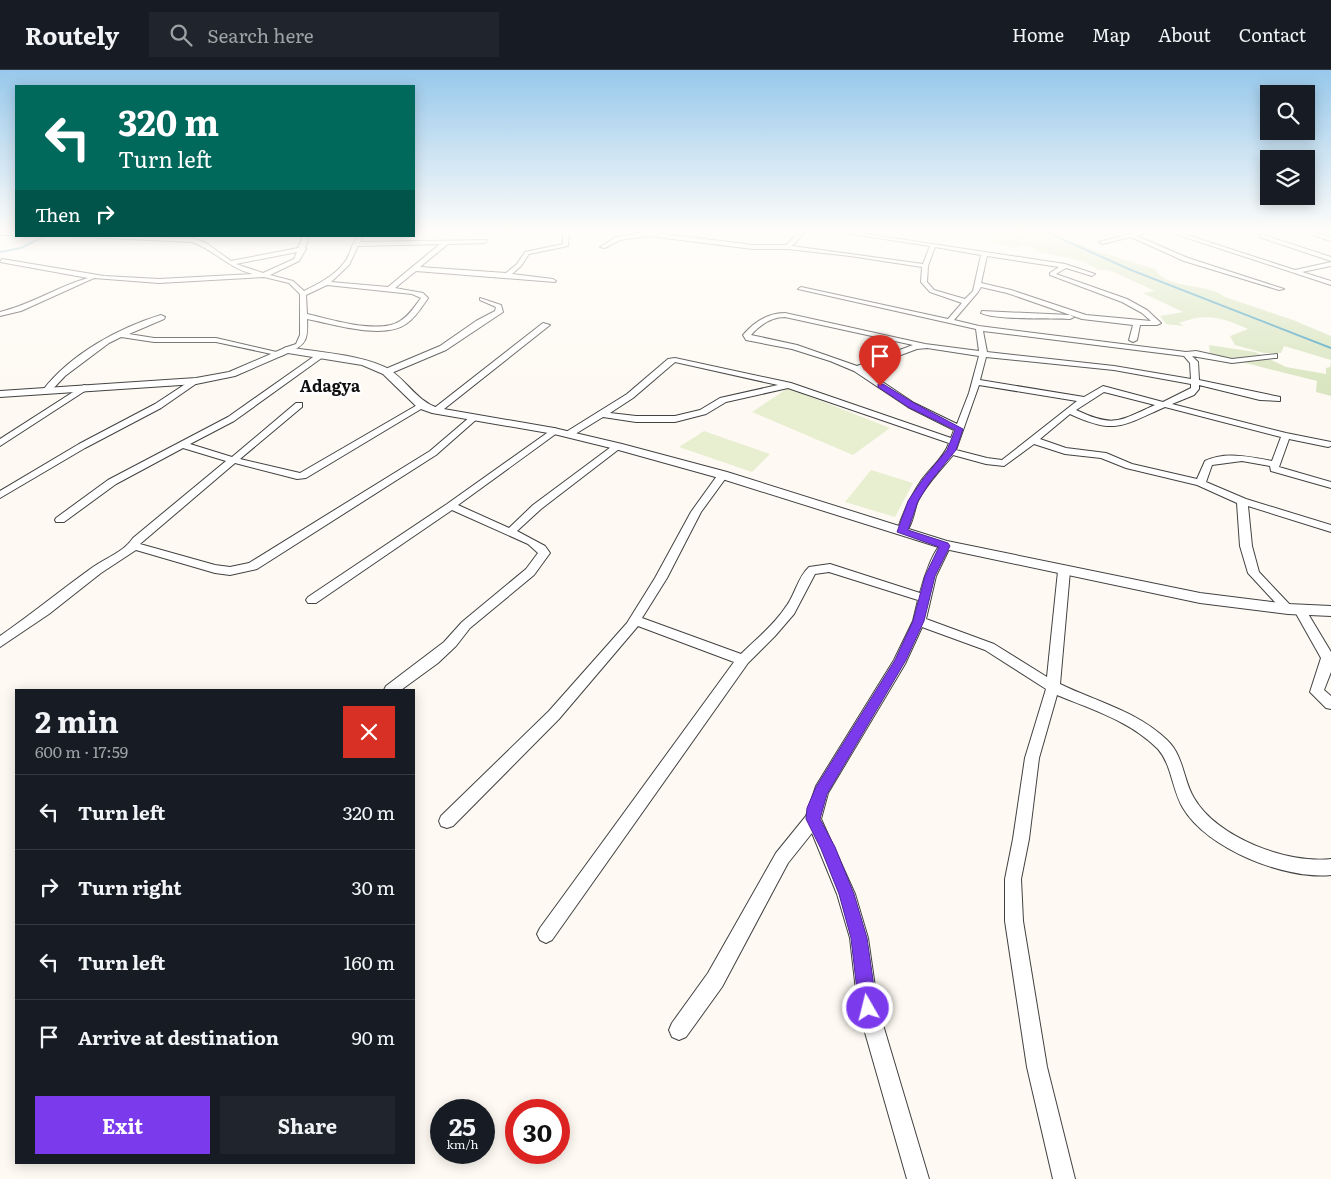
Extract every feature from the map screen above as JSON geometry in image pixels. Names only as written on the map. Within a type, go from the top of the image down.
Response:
[{"type":"street","points":[[0,314],[19,310],[74,284]]},
{"type":"street","points":[[0,394],[86,387],[196,382],[232,374],[298,345],[304,335],[303,294],[293,284]]},
{"type":"street","points":[[303,294],[323,284]]},
{"type":"street","points":[[304,316],[376,328],[395,326],[409,317],[425,298],[417,293],[342,284]]},
{"type":"street","points":[[390,289],[397,284]]},
{"type":"street","points":[[927,284],[932,291],[967,302]]},
{"type":"street","points":[[950,322],[976,291],[978,284],[1017,294],[1085,318]]},
{"type":"street","points":[[985,313],[1010,316],[1035,315],[1157,323],[1149,314],[1082,284]]},
{"type":"street","points":[[1263,284],[1281,289]]},
{"type":"street","points":[[801,289],[981,329],[1186,354],[1196,353],[1232,361],[1274,356]]},
{"type":"street","points":[[386,372],[443,348],[479,323],[499,312],[499,306],[482,299]]},
{"type":"street","points":[[902,532],[913,501],[953,446],[976,382],[983,354],[981,322],[985,313],[994,305]]},
{"type":"street","points":[[959,429],[911,405],[857,370],[833,359],[794,347],[749,338],[748,335],[771,316],[775,314],[785,315],[927,346],[1096,366],[1195,382],[1277,399]]},
{"type":"street","points":[[47,390],[62,374],[106,341],[161,316]]},
{"type":"street","points":[[1133,340],[1137,323]]},
{"type":"street","points":[[436,411],[546,325]]},
{"type":"street","points":[[122,334],[154,340],[216,340],[364,363],[386,372],[422,406],[436,411],[554,431],[618,446],[723,475],[945,546],[1200,598],[1294,609],[1331,611]]},
{"type":"street","points":[[857,370],[916,347],[927,346]]},
{"type":"street","points":[[1069,410],[1094,421],[1115,425],[1191,393],[1195,389],[1194,362],[1186,354]]},
{"type":"street","points":[[60,520],[112,482],[231,419],[319,357]]},
{"type":"street","points":[[569,434],[630,396],[675,360],[788,385],[953,446],[986,461],[1004,463],[1083,399],[1103,389],[1162,406],[1222,418],[1286,436],[1328,444]]},
{"type":"street","points":[[1096,366],[1104,383],[1103,389]]},
{"type":"street","points":[[0,495],[82,446],[158,406],[196,382]]},
{"type":"street","points":[[976,382],[1083,399]]},
{"type":"street","points":[[601,414],[636,418],[675,419],[703,412],[723,400],[788,385]]},
{"type":"street","points":[[0,443],[86,387]]},
{"type":"street","points":[[0,642],[46,611],[96,570],[134,546],[137,540],[189,501],[233,460],[299,405]]},
{"type":"street","points":[[183,445],[233,460],[302,476],[422,406]]},
{"type":"street","points":[[134,546],[215,569],[230,571],[253,566],[433,453],[474,418]]},
{"type":"street","points":[[312,600],[451,506],[554,431]]},
{"type":"street","points":[[1286,436],[1274,469],[1278,472],[1331,485]]},
{"type":"street","points":[[1033,440],[1065,451],[1103,455],[1129,466],[1200,483],[1242,501],[1331,528]]},
{"type":"street","points":[[509,533],[537,507],[618,446]]},
{"type":"street","points":[[1200,483],[1208,463],[1212,461],[1242,458],[1275,464]]},
{"type":"street","points":[[447,821],[554,715],[635,620],[662,578],[696,512],[723,475]]},
{"type":"street","points":[[1242,501],[1246,546],[1254,573],[1294,609],[1328,658],[1328,666],[1319,681],[1317,692],[1331,704]]},
{"type":"street","points":[[392,689],[426,666],[448,647],[465,626],[524,577],[541,560],[544,552],[541,548],[451,506]]},
{"type":"street","points":[[679,1030],[715,980],[782,858],[813,819],[821,792],[900,660],[918,621],[930,576],[945,546]]},
{"type":"street","points":[[546,934],[743,660],[795,603],[806,578],[812,570],[830,568],[924,598]]},
{"type":"street","points":[[1064,571],[1053,687],[1032,758],[1014,879],[1014,921],[1037,1067],[1064,1179]]},
{"type":"street","points":[[635,620],[743,660]]},
{"type":"street","points":[[918,621],[984,644],[1053,687],[1111,710],[1129,720],[1162,744],[1170,754],[1191,808],[1201,821],[1224,838],[1273,859],[1300,866],[1331,867]]},
{"type":"street","points":[[813,819],[827,847],[846,894],[859,938],[868,1008],[918,1179]]},
{"type":"green space","points":[[1139,284],[1179,284],[1208,290],[1293,320],[1331,336],[1331,360],[1284,346],[1281,353],[1264,353],[1235,345],[1230,336],[1248,329],[1221,319],[1206,317],[1179,323],[1184,326],[1166,324],[1160,316],[1183,312],[1143,293],[1155,291]]},
{"type":"green space","points":[[1209,345],[1255,352],[1286,367],[1326,374],[1326,368],[1330,367],[1331,362],[1331,396],[1316,392],[1317,381],[1210,354]]},
{"type":"green space","points":[[788,388],[890,428],[853,455],[752,412]]},
{"type":"green space","points":[[704,431],[770,454],[752,472],[679,447]]},
{"type":"green space","points":[[871,470],[913,483],[895,517],[845,502]]},
{"type":"waterway","points":[[1166,284],[1331,348]]},
{"type":"district","name":"Adagya","points":[[330,386]]},
{"type":"route","points":[[868,1008],[859,938],[846,894],[827,847],[813,819],[821,792],[900,660],[918,621],[930,576],[945,546],[902,532],[913,501],[926,481],[951,450],[959,429],[931,416],[880,386]]}]
